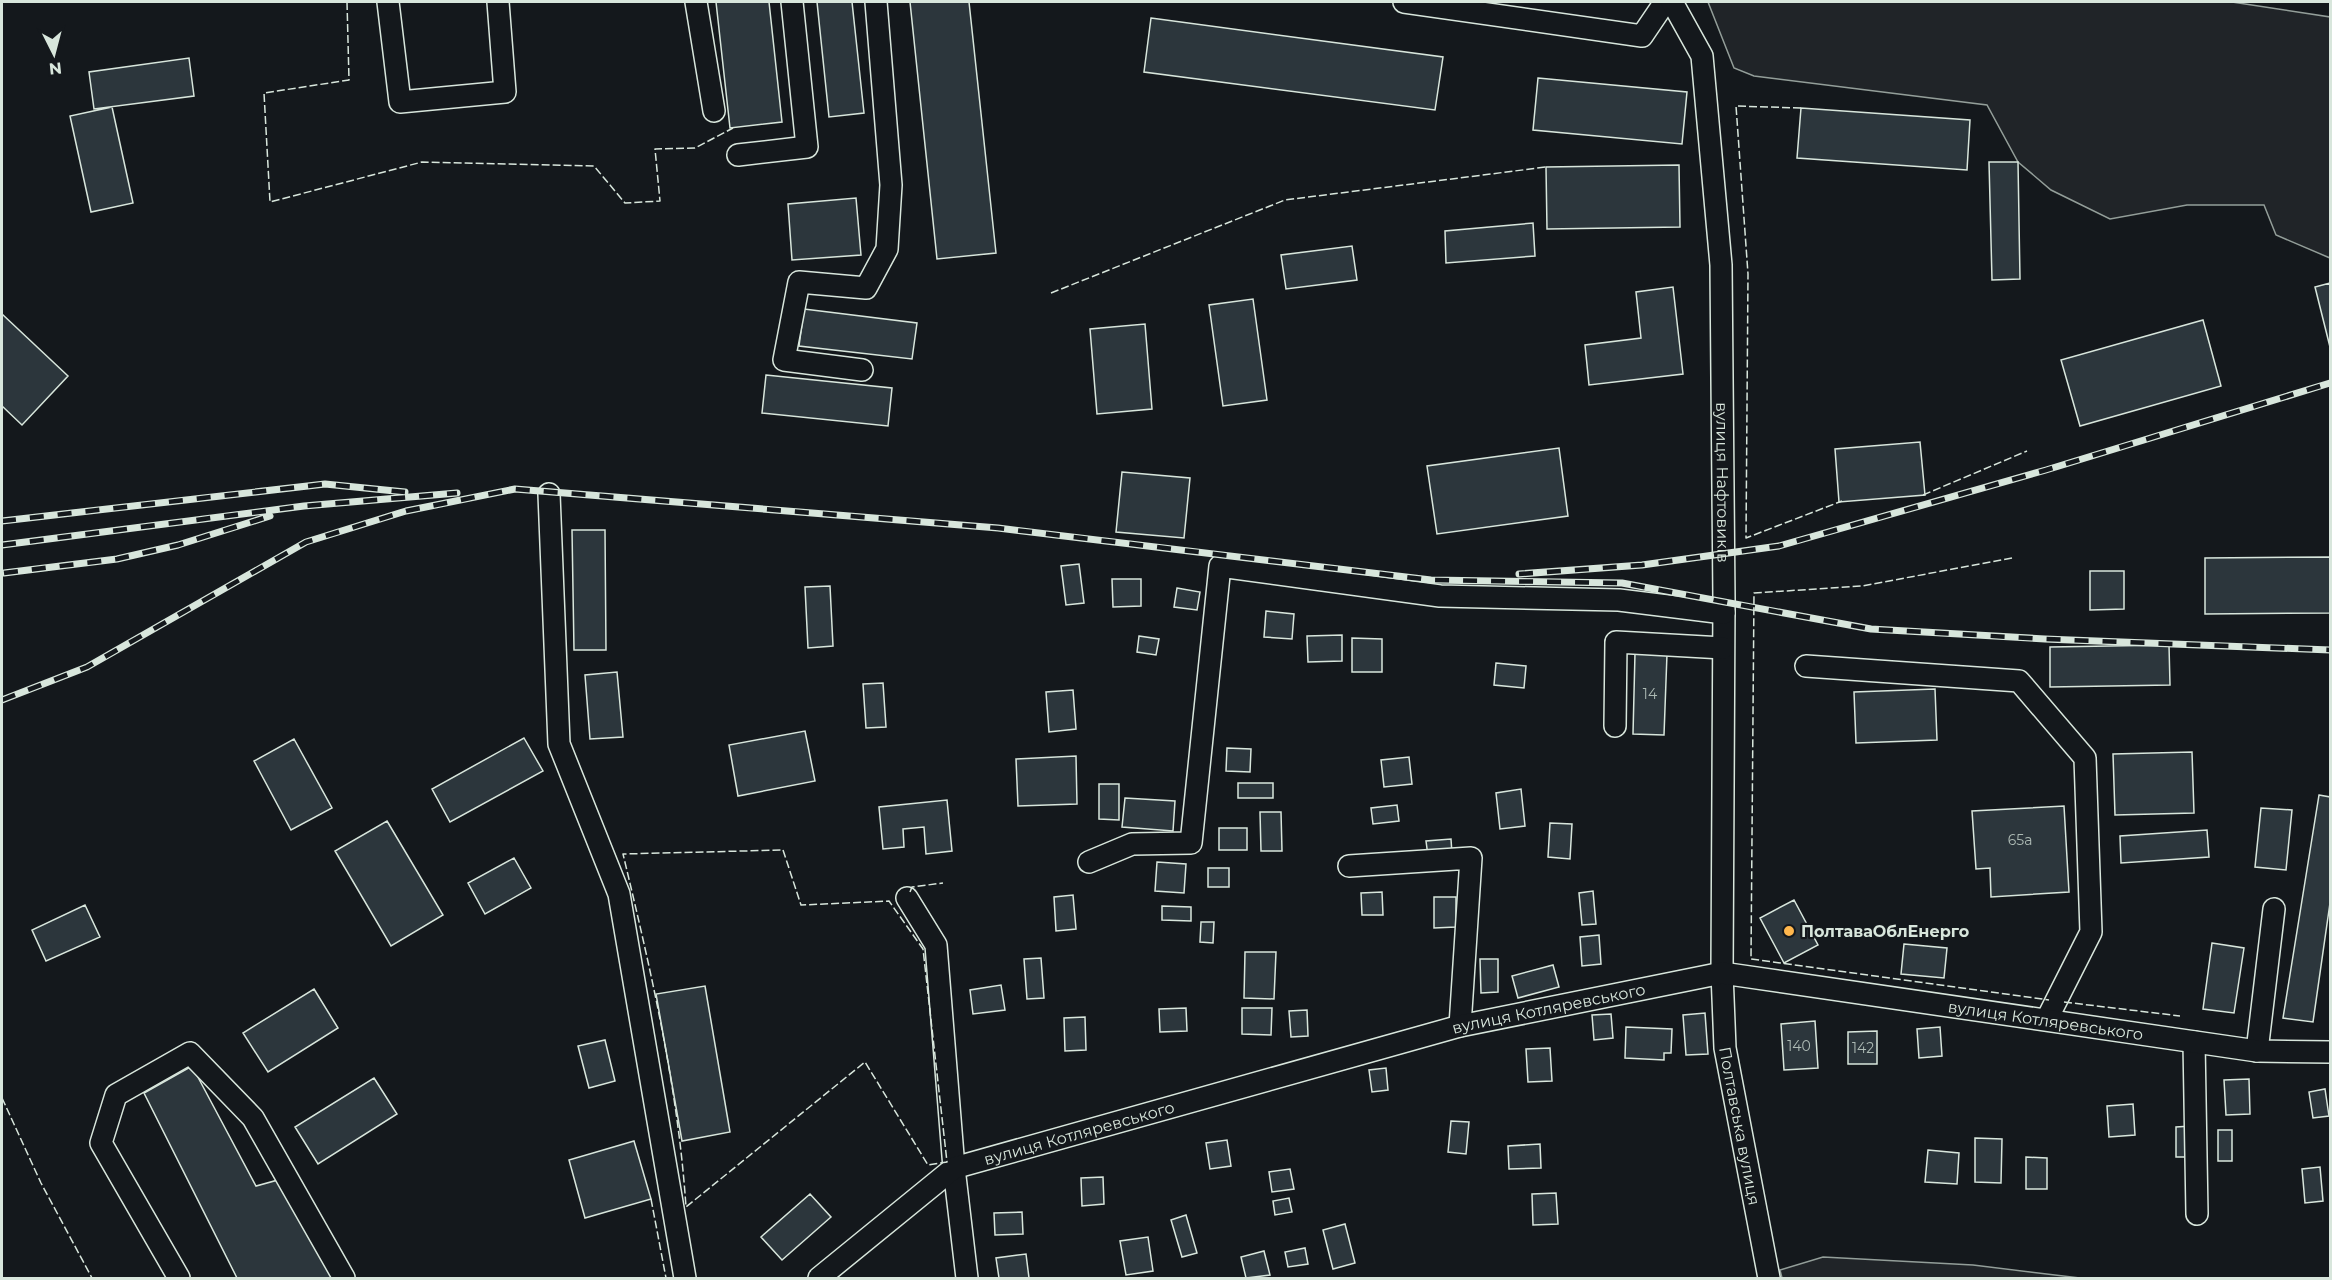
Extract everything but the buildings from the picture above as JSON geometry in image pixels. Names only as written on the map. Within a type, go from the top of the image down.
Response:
[{"type":"street","points":[[388,2],[400,102],[505,92],[498,2]]},
{"type":"street","points":[[696,2],[714,111]]},
{"type":"street","points":[[738,155],[807,147],[792,2]]},
{"type":"street","points":[[862,370],[784,360],[799,282],[866,288],[887,249],[891,185],[876,2]]},
{"type":"street","points":[[1404,2],[1642,36],[1665,2]]},
{"type":"street","name":"вулиця Нафтовиків","points":[[1672,2],[1702,56],[1721,265],[1724,613],[1722,973]]},
{"type":"street","points":[[549,494],[559,744],[619,894],[685,1278]]},
{"type":"street","points":[[1089,862],[1132,844],[1191,843],[1220,566],[1440,596],[1619,600],[1724,613]]},
{"type":"street","points":[[1614,726],[1616,642],[1723,648]]},
{"type":"street","points":[[1806,666],[2019,681],[2085,758],[2091,932],[2047,1019]]},
{"type":"street","points":[[1349,866],[1471,858],[1460,1026]]},
{"type":"street","points":[[907,898],[936,945],[954,1168],[967,1278]]},
{"type":"street","points":[[2257,1051],[2274,909]]},
{"type":"street","name":"вулиця Котляревського","points":[[819,1278],[954,1168],[1460,1026],[1722,973],[2257,1051],[2331,1052]]},
{"type":"street","name":"Полтавська вулиця","points":[[1722,973],[1725,1048],[1769,1278]]},
{"type":"street","points":[[2194,1042],[2197,1214]]},
{"type":"street","points":[[179,1278],[101,1143],[116,1095],[190,1053],[253,1119],[344,1278]]},
{"type":"shaded area","points":[[1708,2],[2232,2],[2330,17],[2330,258],[2276,235],[2264,205],[2187,205],[2110,219],[2051,190],[2018,162],[1987,105],[1754,76],[1734,68]]},
{"type":"shaded area","points":[[1823,1257],[1973,1265],[2080,1278],[1782,1278],[1780,1270]]},
{"type":"railway","points":[[1519,574],[1642,565],[1779,546],[2046,470],[2330,383]]},
{"type":"railway","points":[[2,521],[325,484],[405,492]]},
{"type":"railway","points":[[2,700],[87,667],[306,542],[406,511],[515,489],[998,528],[1431,580],[1622,583],[1871,629],[2045,639],[2330,650]]},
{"type":"railway","points":[[2,545],[304,506],[457,493]]},
{"type":"railway","points":[[4,573],[117,559],[178,545],[270,516]]},
{"type":"fence","points":[[347,2],[349,80],[264,93],[270,202],[422,162],[594,166],[625,203],[660,201],[655,149],[695,148],[733,128]]},
{"type":"fence","points":[[1801,108],[1736,106],[1748,274],[1746,538],[1842,501]]},
{"type":"fence","points":[[1051,293],[1285,200],[1546,167]]},
{"type":"fence","points":[[1923,495],[2027,451]]},
{"type":"fence","points":[[2012,558],[1862,586],[1754,593],[1751,959],[2049,1000]]},
{"type":"fence","points":[[783,850],[801,905],[889,901],[923,949],[947,1162],[928,1165],[865,1062],[686,1207],[670,1073],[653,985],[623,854],[783,850]]},
{"type":"fence","points":[[910,892],[912,887],[943,883]]},
{"type":"fence","points":[[2064,1002],[2180,1016]]},
{"type":"fence","points":[[2,1098],[41,1183],[92,1278]]},
{"type":"fence","points":[[651,1199],[666,1278]]},
{"type":"place","name":"ПолтаваОблЕнерго","points":[[1789,931]]}]
